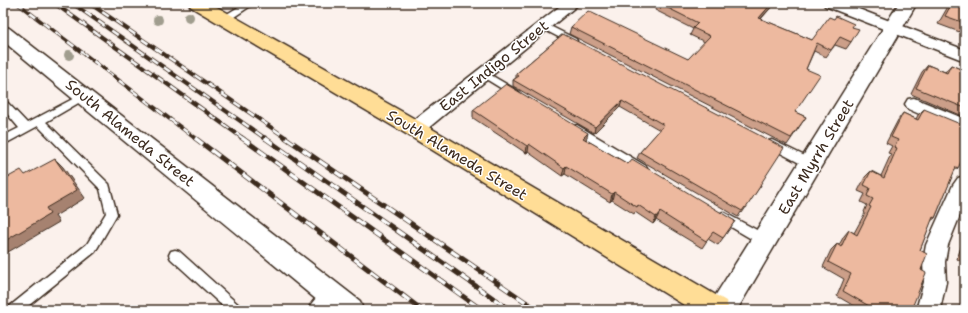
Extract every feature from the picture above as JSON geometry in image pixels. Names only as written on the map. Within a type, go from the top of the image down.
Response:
[{"type":"main road","name":"South Alameda Street","points":[[197,3],[415,129],[716,310]]},
{"type":"street","name":"East Indigo Street","points":[[415,129],[573,3]]},
{"type":"street","points":[[830,3],[965,56]]},
{"type":"street","name":"East Myrrh Street","points":[[722,310],[908,3]]},
{"type":"street","name":"South Alameda Street","points":[[3,32],[350,310]]},
{"type":"street","points":[[914,104],[965,127]]},
{"type":"street","points":[[928,310],[935,282],[934,262],[937,246],[960,191],[965,184]]},
{"type":"lane","points":[[225,19],[251,3]]},
{"type":"lane","points":[[544,26],[579,44]]},
{"type":"lane","points":[[484,74],[523,97]]},
{"type":"lane","points":[[3,141],[84,96]]},
{"type":"lane","points":[[3,103],[26,129]]},
{"type":"lane","points":[[14,310],[90,248],[112,214],[105,187],[39,121]]},
{"type":"lane","points":[[569,124],[654,176]]},
{"type":"lane","points":[[762,139],[811,164]]},
{"type":"lane","points":[[715,212],[765,240]]},
{"type":"lane","points":[[175,255],[236,310]]},
{"type":"lane","points":[[314,310],[330,293]]},
{"type":"building","points":[[658,3],[772,3],[759,18],[812,40],[829,17],[834,19],[836,16],[854,24],[852,27],[859,29],[851,42],[840,37],[831,50],[817,43],[806,69],[820,75],[795,112],[806,117],[791,138],[571,27],[588,11],[688,59],[710,36],[693,28],[698,23]]},
{"type":"building","points":[[952,3],[965,3],[965,23],[945,16]]},
{"type":"building","points":[[563,34],[784,148],[746,208],[745,207],[742,211],[640,152],[664,125],[622,101],[595,127],[513,80],[519,76],[516,74]]},
{"type":"building","points":[[928,65],[947,73],[951,65],[965,71],[965,108],[916,88]]},
{"type":"building","points":[[506,84],[588,133],[583,138],[628,164],[632,159],[735,221],[723,238],[713,232],[706,241],[660,212],[656,217],[614,192],[612,194],[566,166],[564,168],[529,144],[527,146],[473,110]]},
{"type":"building","points":[[924,109],[965,126],[965,154],[958,168],[956,167],[935,218],[933,217],[920,250],[927,254],[921,270],[926,273],[911,310],[876,310],[843,291],[851,274],[828,262],[837,244],[841,247],[849,230],[857,235],[871,207],[869,206],[873,199],[867,196],[870,188],[864,185],[871,171],[884,178],[897,148],[894,147],[898,140],[891,137],[903,113],[918,120]]},
{"type":"building","points":[[55,159],[77,190],[46,208],[50,214],[3,242],[3,180],[21,170],[25,175]]},
{"type":"railway","points":[[17,3],[196,139]]},
{"type":"railway","points":[[54,3],[244,139]]},
{"type":"railway","points":[[72,3],[266,139]]},
{"type":"railway","points":[[89,3],[288,139]]},
{"type":"railway","points":[[195,138],[422,310]]},
{"type":"railway","points":[[242,138],[482,310]]},
{"type":"railway","points":[[265,138],[510,310]]},
{"type":"railway","points":[[286,138],[533,307]]}]
